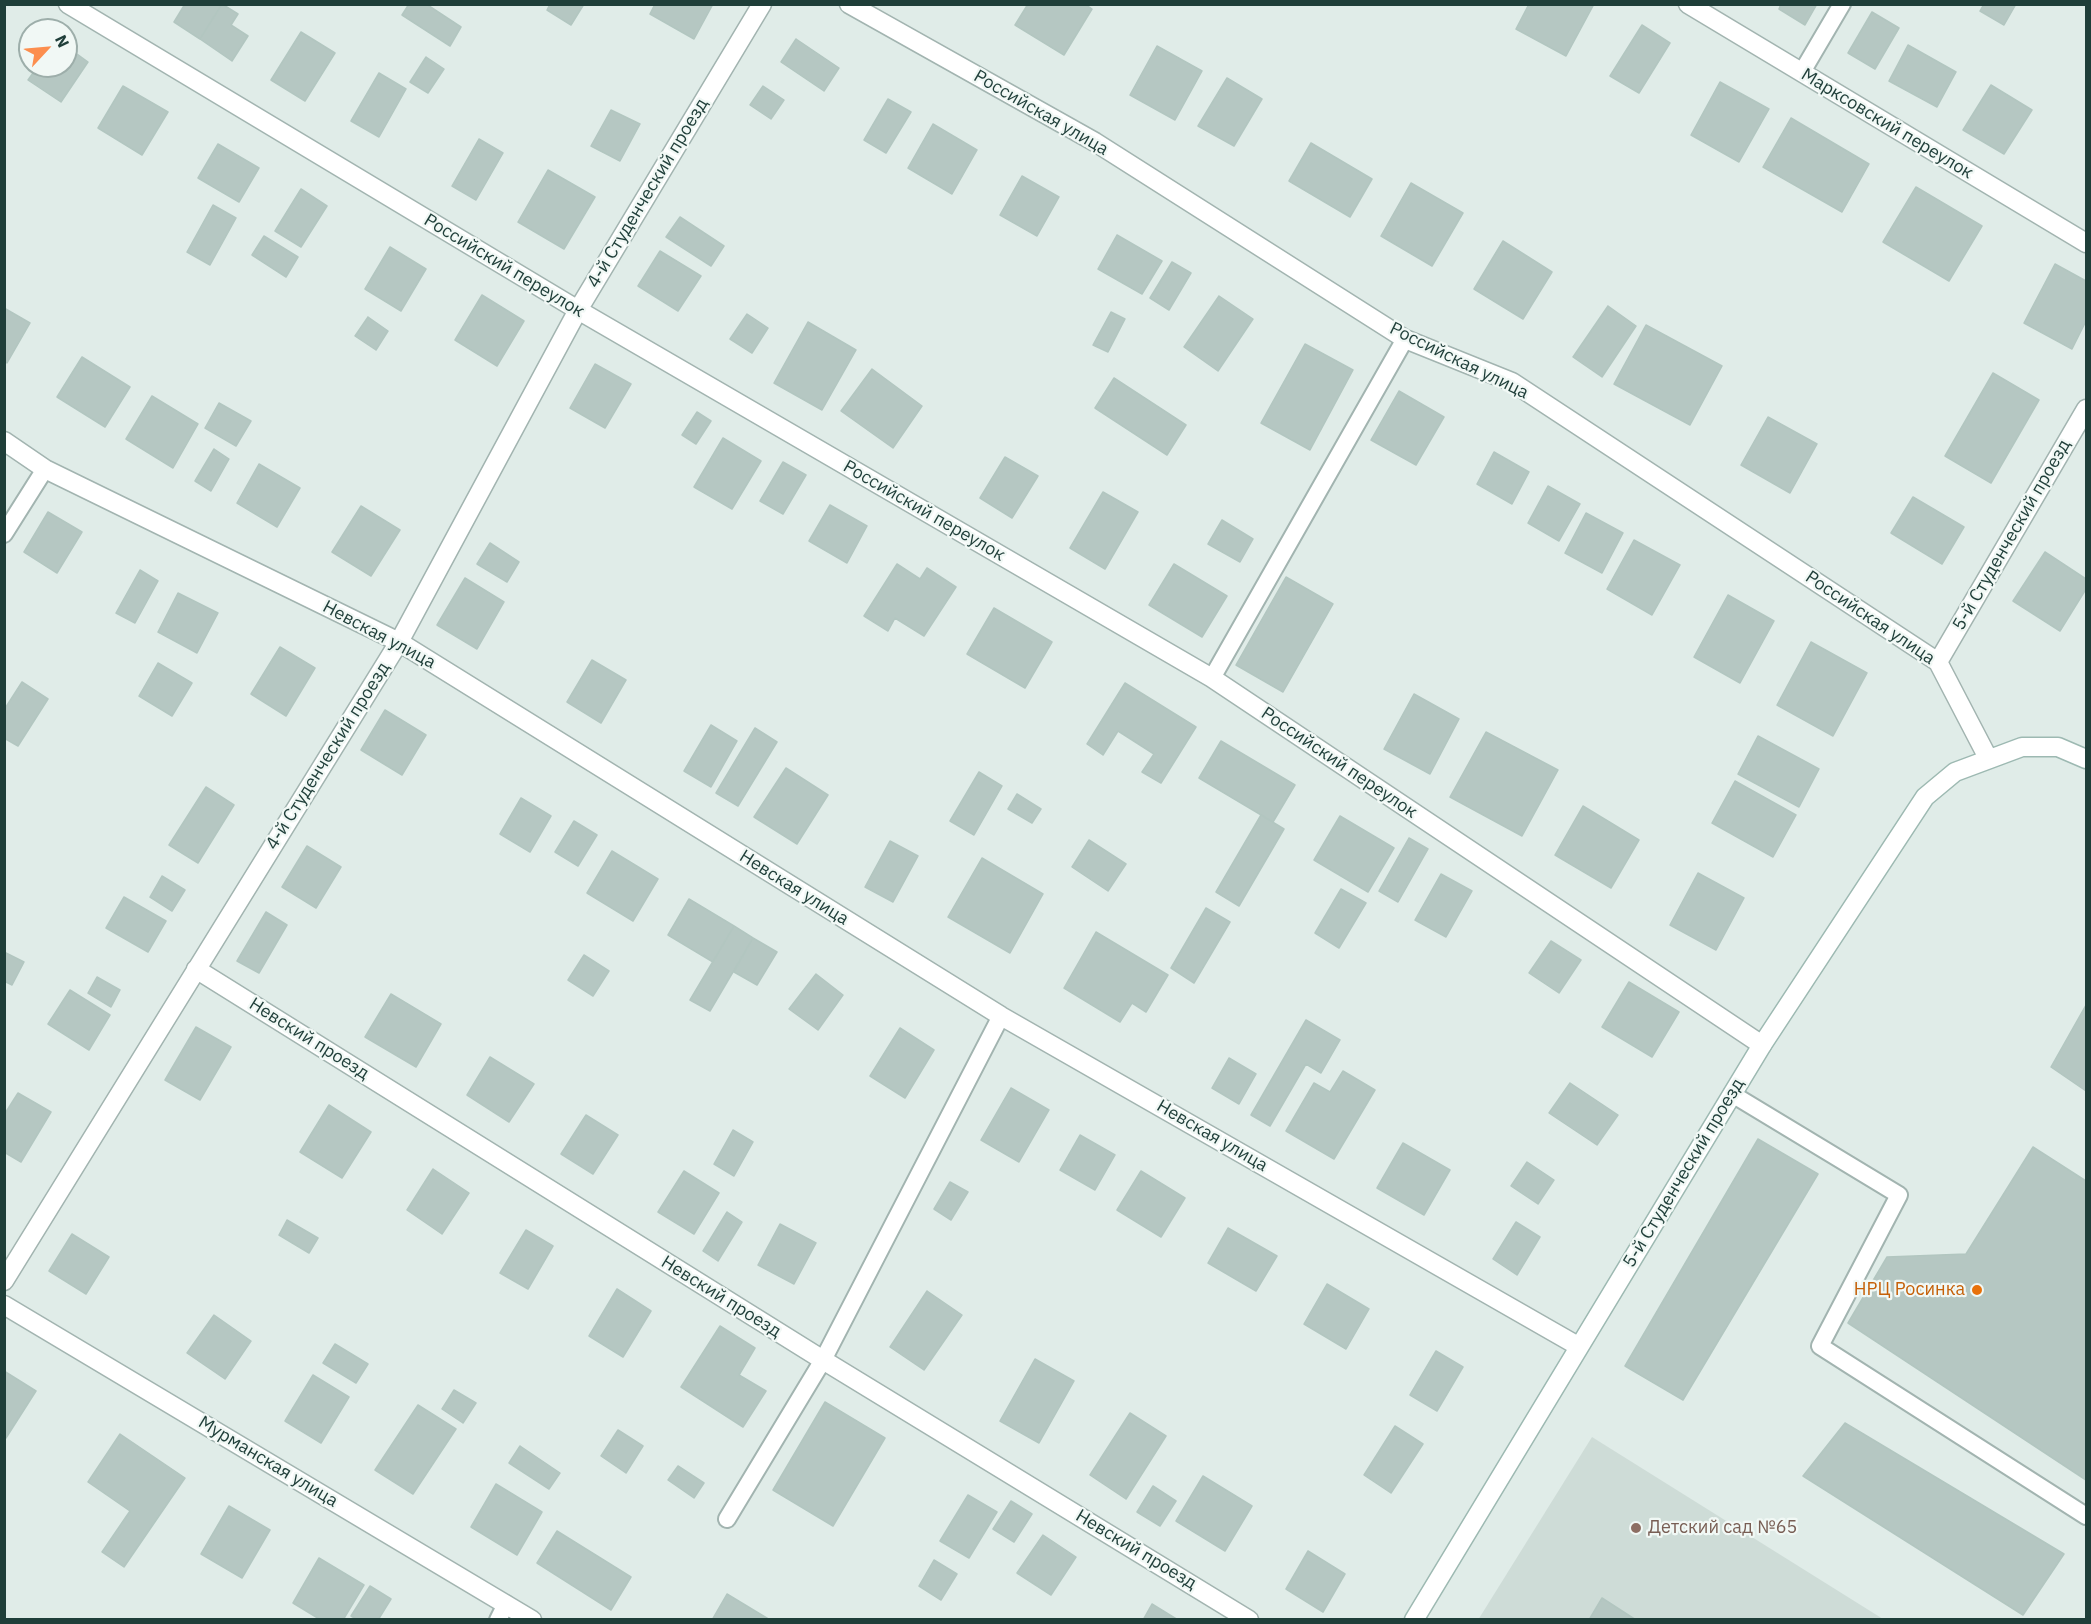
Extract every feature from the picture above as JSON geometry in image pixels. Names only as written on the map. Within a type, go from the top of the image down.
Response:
[{"type":"street","name":"Российский переулок","points":[[68,4],[578,310],[1212,678],[1762,1045]]},
{"type":"street","name":"4-й Студенческий проезд","points":[[4,1281],[399,642],[578,310],[762,4]]},
{"type":"street","name":"Российская улица","points":[[849,4],[1095,142],[1405,339],[1512,382],[1938,662],[1988,758]]},
{"type":"street","name":"Марксовский переулок","points":[[1688,4],[2086,243]]},
{"type":"street","name":"5-й Студенческий проезд","points":[[1938,662],[2086,409]]},
{"type":"street","name":"Невская улица","points":[[4,441],[45,469],[399,642],[1000,1016],[1578,1347]]},
{"type":"street","points":[[1988,758],[2022,747],[2058,747],[2086,759]]},
{"type":"street","name":"5-й Студенческий проезд","points":[[1414,1620],[1762,1045],[1925,797],[1955,772],[1988,758]]},
{"type":"street","name":"Невский проезд","points":[[196,969],[823,1360],[1249,1620]]},
{"type":"street","name":"Мурманская улица","points":[[4,1305],[502,1612],[532,1620]]},
{"type":"lane","points":[[1802,72],[1842,4]]},
{"type":"lane","points":[[1212,678],[1405,339]]},
{"type":"lane","points":[[4,534],[45,469]]},
{"type":"lane","points":[[727,1519],[823,1360],[1000,1016]]},
{"type":"lane","points":[[1732,1094],[1899,1195],[1820,1346],[2086,1516]]},
{"type":"shaded area","name":"Детский сад №65","points":[[1592,1437],[1883,1619],[1478,1620]]},
{"type":"building","points":[[185,4],[222,4],[200,39],[174,22]]},
{"type":"building","points":[[222,4],[238,14],[231,25],[248,36],[232,61],[200,39]]},
{"type":"building","points":[[409,4],[426,4],[461,27],[450,46],[402,15]]},
{"type":"building","points":[[550,4],[584,4],[571,25],[547,10]]},
{"type":"building","points":[[655,4],[713,4],[694,39],[650,14]]},
{"type":"building","points":[[1028,4],[1085,4],[1092,9],[1064,55],[1015,25]]},
{"type":"building","points":[[1529,4],[1594,4],[1566,56],[1516,29]]},
{"type":"building","points":[[1781,4],[1817,4],[1805,25],[1779,9]]},
{"type":"building","points":[[1984,4],[2016,4],[2004,25],[1980,11]]},
{"type":"building","points":[[1872,12],[1899,28],[1875,69],[1848,53]]},
{"type":"building","points":[[1642,25],[1670,43],[1639,93],[1610,76]]},
{"type":"building","points":[[301,32],[335,53],[305,101],[271,80]]},
{"type":"building","points":[[796,39],[839,68],[824,91],[781,62]]},
{"type":"building","points":[[1908,45],[1956,72],[1937,107],[1889,81]]},
{"type":"building","points":[[1157,46],[1202,71],[1175,120],[1130,95]]},
{"type":"building","points":[[78,55],[88,62],[78,77]]},
{"type":"building","points":[[426,57],[444,69],[428,93],[410,82]]},
{"type":"building","points":[[379,73],[406,89],[379,137],[351,121]]},
{"type":"building","points":[[29,78],[77,78],[61,102],[28,80]]},
{"type":"building","points":[[1227,78],[1262,99],[1234,146],[1198,126]]},
{"type":"building","points":[[1720,82],[1769,109],[1739,162],[1691,135]]},
{"type":"building","points":[[1991,85],[2032,110],[2004,154],[1963,130]]},
{"type":"building","points":[[123,86],[168,112],[142,155],[98,128]]},
{"type":"building","points":[[763,86],[784,100],[771,119],[750,105]]},
{"type":"building","points":[[888,99],[911,112],[886,153],[864,140]]},
{"type":"building","points":[[611,110],[640,124],[620,161],[591,146]]},
{"type":"building","points":[[1791,118],[1869,164],[1842,212],[1763,167]]},
{"type":"building","points":[[933,124],[977,150],[952,194],[908,168]]},
{"type":"building","points":[[479,139],[503,153],[476,200],[452,186]]},
{"type":"building","points":[[1311,143],[1372,179],[1350,217],[1289,181]]},
{"type":"building","points":[[218,144],[259,168],[239,202],[198,178]]},
{"type":"building","points":[[548,170],[595,197],[564,249],[518,222]]},
{"type":"building","points":[[1022,176],[1059,197],[1037,236],[1000,215]]},
{"type":"building","points":[[1411,183],[1463,213],[1432,266],[1381,236]]},
{"type":"building","points":[[1916,187],[1982,226],[1949,281],[1883,242]]},
{"type":"building","points":[[301,189],[327,206],[301,247],[275,231]]},
{"type":"building","points":[[213,205],[236,218],[210,265],[187,252]]},
{"type":"building","points":[[680,217],[724,246],[711,266],[666,237]]},
{"type":"building","points":[[1117,235],[1162,261],[1142,294],[1098,269]]},
{"type":"building","points":[[264,236],[298,257],[286,277],[252,255]]},
{"type":"building","points":[[1503,241],[1552,272],[1523,319],[1474,289]]},
{"type":"building","points":[[390,247],[426,269],[401,311],[365,289]]},
{"type":"building","points":[[660,251],[701,276],[678,311],[638,286]]},
{"type":"building","points":[[1172,262],[1191,273],[1169,310],[1150,298]]},
{"type":"building","points":[[2055,264],[2086,281],[2086,321],[2072,349],[2024,323]]},
{"type":"building","points":[[482,295],[524,321],[497,366],[455,340]]},
{"type":"building","points":[[1219,296],[1253,319],[1218,371],[1184,347]]},
{"type":"building","points":[[1608,306],[1636,326],[1602,377],[1573,357]]},
{"type":"building","points":[[4,308],[30,323],[7,363],[4,361]]},
{"type":"building","points":[[1111,312],[1125,319],[1108,352],[1093,345]]},
{"type":"building","points":[[747,314],[768,328],[752,353],[730,339]]},
{"type":"building","points":[[368,317],[388,331],[376,350],[355,336]]},
{"type":"building","points":[[808,322],[856,350],[822,410],[774,383]]},
{"type":"building","points":[[1646,325],[1722,366],[1690,425],[1614,384]]},
{"type":"building","points":[[1305,344],[1353,370],[1310,450],[1261,423]]},
{"type":"building","points":[[82,357],[130,387],[105,427],[57,397]]},
{"type":"building","points":[[595,364],[631,384],[605,428],[570,408]]},
{"type":"building","points":[[872,369],[922,406],[893,448],[841,411]]},
{"type":"building","points":[[1993,373],[2039,400],[1991,483],[1945,456]]},
{"type":"building","points":[[1114,378],[1186,425],[1167,455],[1095,408]]},
{"type":"building","points":[[1399,391],[1444,417],[1416,465],[1371,440]]},
{"type":"building","points":[[152,396],[198,424],[173,468],[126,439]]},
{"type":"building","points":[[219,403],[251,421],[236,446],[205,428]]},
{"type":"building","points":[[697,412],[711,421],[696,444],[682,435]]},
{"type":"building","points":[[1768,417],[1817,444],[1790,493],[1741,465]]},
{"type":"building","points":[[723,438],[761,461],[732,509],[694,487]]},
{"type":"building","points":[[214,449],[229,459],[211,491],[195,481]]},
{"type":"building","points":[[1494,452],[1529,472],[1512,504],[1477,484]]},
{"type":"building","points":[[1005,457],[1038,476],[1012,518],[980,498]]},
{"type":"building","points":[[783,462],[806,475],[783,514],[760,501]]},
{"type":"building","points":[[259,464],[300,488],[277,527],[237,503]]},
{"type":"building","points":[[1548,486],[1580,504],[1559,541],[1528,523]]},
{"type":"building","points":[[1103,492],[1138,512],[1105,569],[1070,548]]},
{"type":"building","points":[[1913,497],[1964,527],[1942,564],[1891,533]]},
{"type":"building","points":[[830,505],[867,526],[847,563],[809,541]]},
{"type":"building","points":[[361,506],[400,530],[371,576],[332,552]]},
{"type":"building","points":[[48,512],[82,532],[57,573],[24,552]]},
{"type":"building","points":[[1586,513],[1623,533],[1602,573],[1565,553]]},
{"type":"building","points":[[1222,520],[1253,539],[1240,562],[1208,544]]},
{"type":"building","points":[[1634,540],[1680,565],[1652,615],[1607,589]]},
{"type":"building","points":[[490,543],[519,562],[507,582],[477,564]]},
{"type":"building","points":[[2045,552],[2086,579],[2086,589],[2060,631],[2013,601]]},
{"type":"building","points":[[897,564],[920,579],[927,568],[956,587],[924,636],[895,618],[888,631],[864,616]]},
{"type":"building","points":[[1174,564],[1227,596],[1202,637],[1149,605]]},
{"type":"building","points":[[140,570],[158,581],[135,623],[116,613]]},
{"type":"building","points":[[1286,577],[1333,604],[1283,692],[1236,665]]},
{"type":"building","points":[[465,578],[504,602],[477,649],[437,625]]},
{"type":"building","points":[[178,593],[218,613],[197,653],[158,632]]},
{"type":"building","points":[[1728,595],[1774,621],[1740,683],[1694,657]]},
{"type":"building","points":[[994,608],[1052,642],[1025,688],[967,654]]},
{"type":"building","points":[[1811,642],[1867,673],[1833,736],[1777,705]]},
{"type":"building","points":[[280,647],[315,668],[286,716],[251,694]]},
{"type":"building","points":[[592,660],[626,680],[601,723],[567,702]]},
{"type":"building","points":[[158,663],[192,683],[172,716],[139,696]]},
{"type":"building","points":[[22,682],[48,699],[18,746],[4,738],[4,710]]},
{"type":"building","points":[[1125,683],[1196,727],[1161,783],[1142,772],[1154,754],[1118,731],[1103,755],[1087,744]]},
{"type":"building","points":[[1414,694],[1459,719],[1430,774],[1384,749]]},
{"type":"building","points":[[385,710],[426,735],[402,775],[361,750]]},
{"type":"building","points":[[711,725],[737,741],[711,787],[684,771]]},
{"type":"building","points":[[755,728],[777,742],[738,806],[716,793]]},
{"type":"building","points":[[1486,732],[1558,770],[1522,836],[1450,797]]},
{"type":"building","points":[[1758,736],[1819,769],[1799,807],[1738,774]]},
{"type":"building","points":[[1221,741],[1295,785],[1273,822],[1199,778]]},
{"type":"building","points":[[786,768],[828,795],[797,844],[754,817]]},
{"type":"building","points":[[979,772],[1002,786],[974,835],[950,821]]},
{"type":"building","points":[[1735,781],[1796,815],[1773,857],[1712,823]]},
{"type":"building","points":[[206,787],[234,805],[198,863],[169,845]]},
{"type":"building","points":[[1017,794],[1041,809],[1032,823],[1008,809]]},
{"type":"building","points":[[521,798],[551,816],[530,852],[500,834]]},
{"type":"building","points":[[1583,806],[1639,840],[1611,888],[1555,855]]},
{"type":"building","points":[[1261,815],[1284,829],[1239,906],[1216,892]]},
{"type":"building","points":[[1340,816],[1394,848],[1368,892],[1314,860]]},
{"type":"building","points":[[574,821],[597,835],[578,866],[555,852]]},
{"type":"building","points":[[1409,838],[1428,849],[1398,902],[1379,891]]},
{"type":"building","points":[[1089,840],[1126,864],[1108,891],[1072,867]]},
{"type":"building","points":[[890,841],[918,856],[893,902],[865,887]]},
{"type":"building","points":[[307,846],[341,867],[316,908],[282,887]]},
{"type":"building","points":[[612,851],[658,879],[633,921],[587,893]]},
{"type":"building","points":[[982,858],[1043,894],[1010,953],[948,917]]},
{"type":"building","points":[[1698,873],[1744,898],[1716,950],[1670,925]]},
{"type":"building","points":[[1441,874],[1472,891],[1446,937],[1415,920]]},
{"type":"building","points":[[162,876],[185,890],[172,911],[150,897]]},
{"type":"building","points":[[1341,889],[1366,903],[1339,948],[1315,933]]},
{"type":"building","points":[[124,897],[166,921],[148,952],[106,928]]},
{"type":"building","points":[[689,899],[734,926],[713,962],[668,935]]},
{"type":"building","points":[[1206,908],[1230,922],[1194,983],[1171,968]]},
{"type":"building","points":[[266,912],[287,925],[259,973],[237,961]]},
{"type":"building","points":[[734,926],[753,938],[710,1011],[690,1000]]},
{"type":"building","points":[[1096,932],[1168,975],[1146,1012],[1132,1003],[1120,1022],[1064,988]]},
{"type":"building","points":[[753,938],[777,952],[757,985],[734,972]]},
{"type":"building","points":[[1551,941],[1581,960],[1559,993],[1529,973]]},
{"type":"building","points":[[4,952],[24,962],[12,985],[4,981]]},
{"type":"building","points":[[584,955],[609,971],[593,996],[568,980]]},
{"type":"building","points":[[816,974],[843,995],[818,1030],[789,1009]]},
{"type":"building","points":[[97,977],[120,990],[111,1007],[88,993]]},
{"type":"building","points":[[1629,982],[1679,1012],[1652,1057],[1602,1027]]},
{"type":"building","points":[[70,990],[110,1015],[89,1050],[48,1024]]},
{"type":"building","points":[[391,994],[441,1024],[416,1067],[365,1037]]},
{"type":"building","points":[[2086,1005],[2086,1091],[2051,1067]]},
{"type":"building","points":[[1306,1020],[1340,1040],[1321,1073],[1306,1064],[1270,1126],[1251,1115]]},
{"type":"building","points":[[196,1027],[231,1047],[200,1100],[165,1080]]},
{"type":"building","points":[[900,1028],[934,1050],[905,1098],[870,1076]]},
{"type":"building","points":[[490,1057],[534,1084],[509,1122],[467,1095]]},
{"type":"building","points":[[1229,1058],[1256,1074],[1239,1104],[1212,1088]]},
{"type":"building","points":[[1343,1071],[1375,1090],[1334,1159],[1286,1131],[1314,1083],[1330,1092]]},
{"type":"building","points":[[1570,1083],[1618,1115],[1597,1145],[1549,1113]]},
{"type":"building","points":[[1011,1088],[1049,1110],[1019,1162],[981,1140]]},
{"type":"building","points":[[18,1093],[51,1112],[21,1162],[4,1152],[4,1115]]},
{"type":"building","points":[[329,1105],[371,1132],[342,1178],[300,1152]]},
{"type":"building","points":[[586,1115],[618,1135],[593,1174],[561,1154]]},
{"type":"building","points":[[733,1130],[753,1142],[734,1176],[714,1164]]},
{"type":"building","points":[[1080,1135],[1115,1155],[1095,1190],[1060,1170]]},
{"type":"building","points":[[1758,1139],[1818,1174],[1683,1400],[1625,1366]]},
{"type":"building","points":[[1403,1143],[1450,1170],[1424,1215],[1377,1188]]},
{"type":"building","name":"НРЦ Росинка","points":[[2033,1147],[2086,1181],[2086,1480],[1848,1323],[1887,1257],[1966,1254]]},
{"type":"building","points":[[1527,1162],[1554,1180],[1538,1204],[1511,1186]]},
{"type":"building","points":[[433,1169],[469,1193],[442,1234],[407,1210]]},
{"type":"building","points":[[684,1171],[719,1193],[694,1234],[658,1212]]},
{"type":"building","points":[[1141,1171],[1185,1198],[1161,1237],[1117,1210]]},
{"type":"building","points":[[950,1182],[968,1192],[951,1220],[934,1209]]},
{"type":"building","points":[[727,1212],[742,1222],[718,1261],[703,1251]]},
{"type":"building","points":[[287,1220],[318,1238],[309,1253],[279,1235]]},
{"type":"building","points":[[1516,1222],[1540,1237],[1517,1275],[1493,1259]]},
{"type":"building","points":[[780,1224],[816,1243],[794,1284],[758,1265]]},
{"type":"building","points":[[1228,1228],[1277,1256],[1256,1291],[1208,1263]]},
{"type":"building","points":[[526,1230],[553,1246],[528,1289],[500,1273]]},
{"type":"building","points":[[72,1234],[109,1257],[86,1294],[49,1271]]},
{"type":"building","points":[[1327,1284],[1369,1309],[1346,1349],[1304,1324]]},
{"type":"building","points":[[617,1289],[651,1311],[623,1357],[589,1336]]},
{"type":"building","points":[[927,1291],[962,1315],[924,1370],[890,1347]]},
{"type":"building","points":[[214,1315],[251,1341],[225,1379],[187,1353]]},
{"type":"building","points":[[720,1326],[755,1348],[739,1375],[766,1391],[743,1427],[681,1387]]},
{"type":"building","points":[[335,1344],[368,1364],[356,1383],[323,1363]]},
{"type":"building","points":[[1436,1351],[1463,1367],[1437,1411],[1410,1395]]},
{"type":"building","points":[[1035,1359],[1074,1381],[1039,1443],[1000,1421]]},
{"type":"building","points":[[4,1371],[36,1391],[6,1438],[4,1437]]},
{"type":"building","points":[[313,1375],[349,1397],[321,1443],[285,1421]]},
{"type":"building","points":[[454,1390],[476,1403],[463,1423],[442,1409]]},
{"type":"building","points":[[825,1402],[885,1438],[833,1526],[773,1490]]},
{"type":"building","points":[[418,1405],[456,1429],[413,1494],[375,1470]]},
{"type":"building","points":[[1130,1413],[1166,1436],[1126,1499],[1090,1475]]},
{"type":"building","points":[[1845,1423],[2064,1554],[2023,1615],[1803,1476]]},
{"type":"building","points":[[1395,1426],[1423,1444],[1391,1493],[1364,1475]]},
{"type":"building","points":[[618,1430],[643,1446],[626,1473],[601,1456]]},
{"type":"building","points":[[120,1434],[185,1478],[124,1567],[102,1552],[130,1511],[88,1482]]},
{"type":"building","points":[[520,1446],[560,1473],[549,1489],[509,1463]]},
{"type":"building","points":[[678,1466],[704,1483],[694,1498],[668,1480]]},
{"type":"building","points":[[1203,1476],[1252,1506],[1225,1551],[1176,1521]]},
{"type":"building","points":[[496,1484],[542,1512],[517,1555],[471,1527]]},
{"type":"building","points":[[1153,1486],[1176,1501],[1160,1526],[1137,1512]]},
{"type":"building","points":[[968,1495],[997,1512],[969,1558],[940,1541]]},
{"type":"building","points":[[1011,1501],[1032,1514],[1014,1542],[993,1529]]},
{"type":"building","points":[[229,1506],[270,1530],[242,1578],[201,1554]]},
{"type":"building","points":[[557,1531],[631,1577],[611,1610],[537,1563]]},
{"type":"building","points":[[1043,1535],[1076,1557],[1051,1595],[1017,1573]]},
{"type":"building","points":[[1308,1551],[1345,1574],[1323,1612],[1286,1589]]},
{"type":"building","points":[[319,1558],[364,1585],[343,1620],[321,1620],[293,1603]]},
{"type":"building","points":[[934,1560],[957,1574],[941,1600],[919,1586]]},
{"type":"building","points":[[370,1586],[391,1599],[378,1620],[358,1620],[351,1616]]},
{"type":"building","points":[[727,1594],[770,1620],[712,1620]]},
{"type":"building","points":[[1602,1598],[1636,1620],[1589,1620]]},
{"type":"building","points":[[1152,1604],[1178,1620],[1143,1620]]},
{"type":"place","name":"НРЦ Росинка","points":[[1977,1290]]},
{"type":"place","name":"Детский сад №65","points":[[1636,1528]]}]
